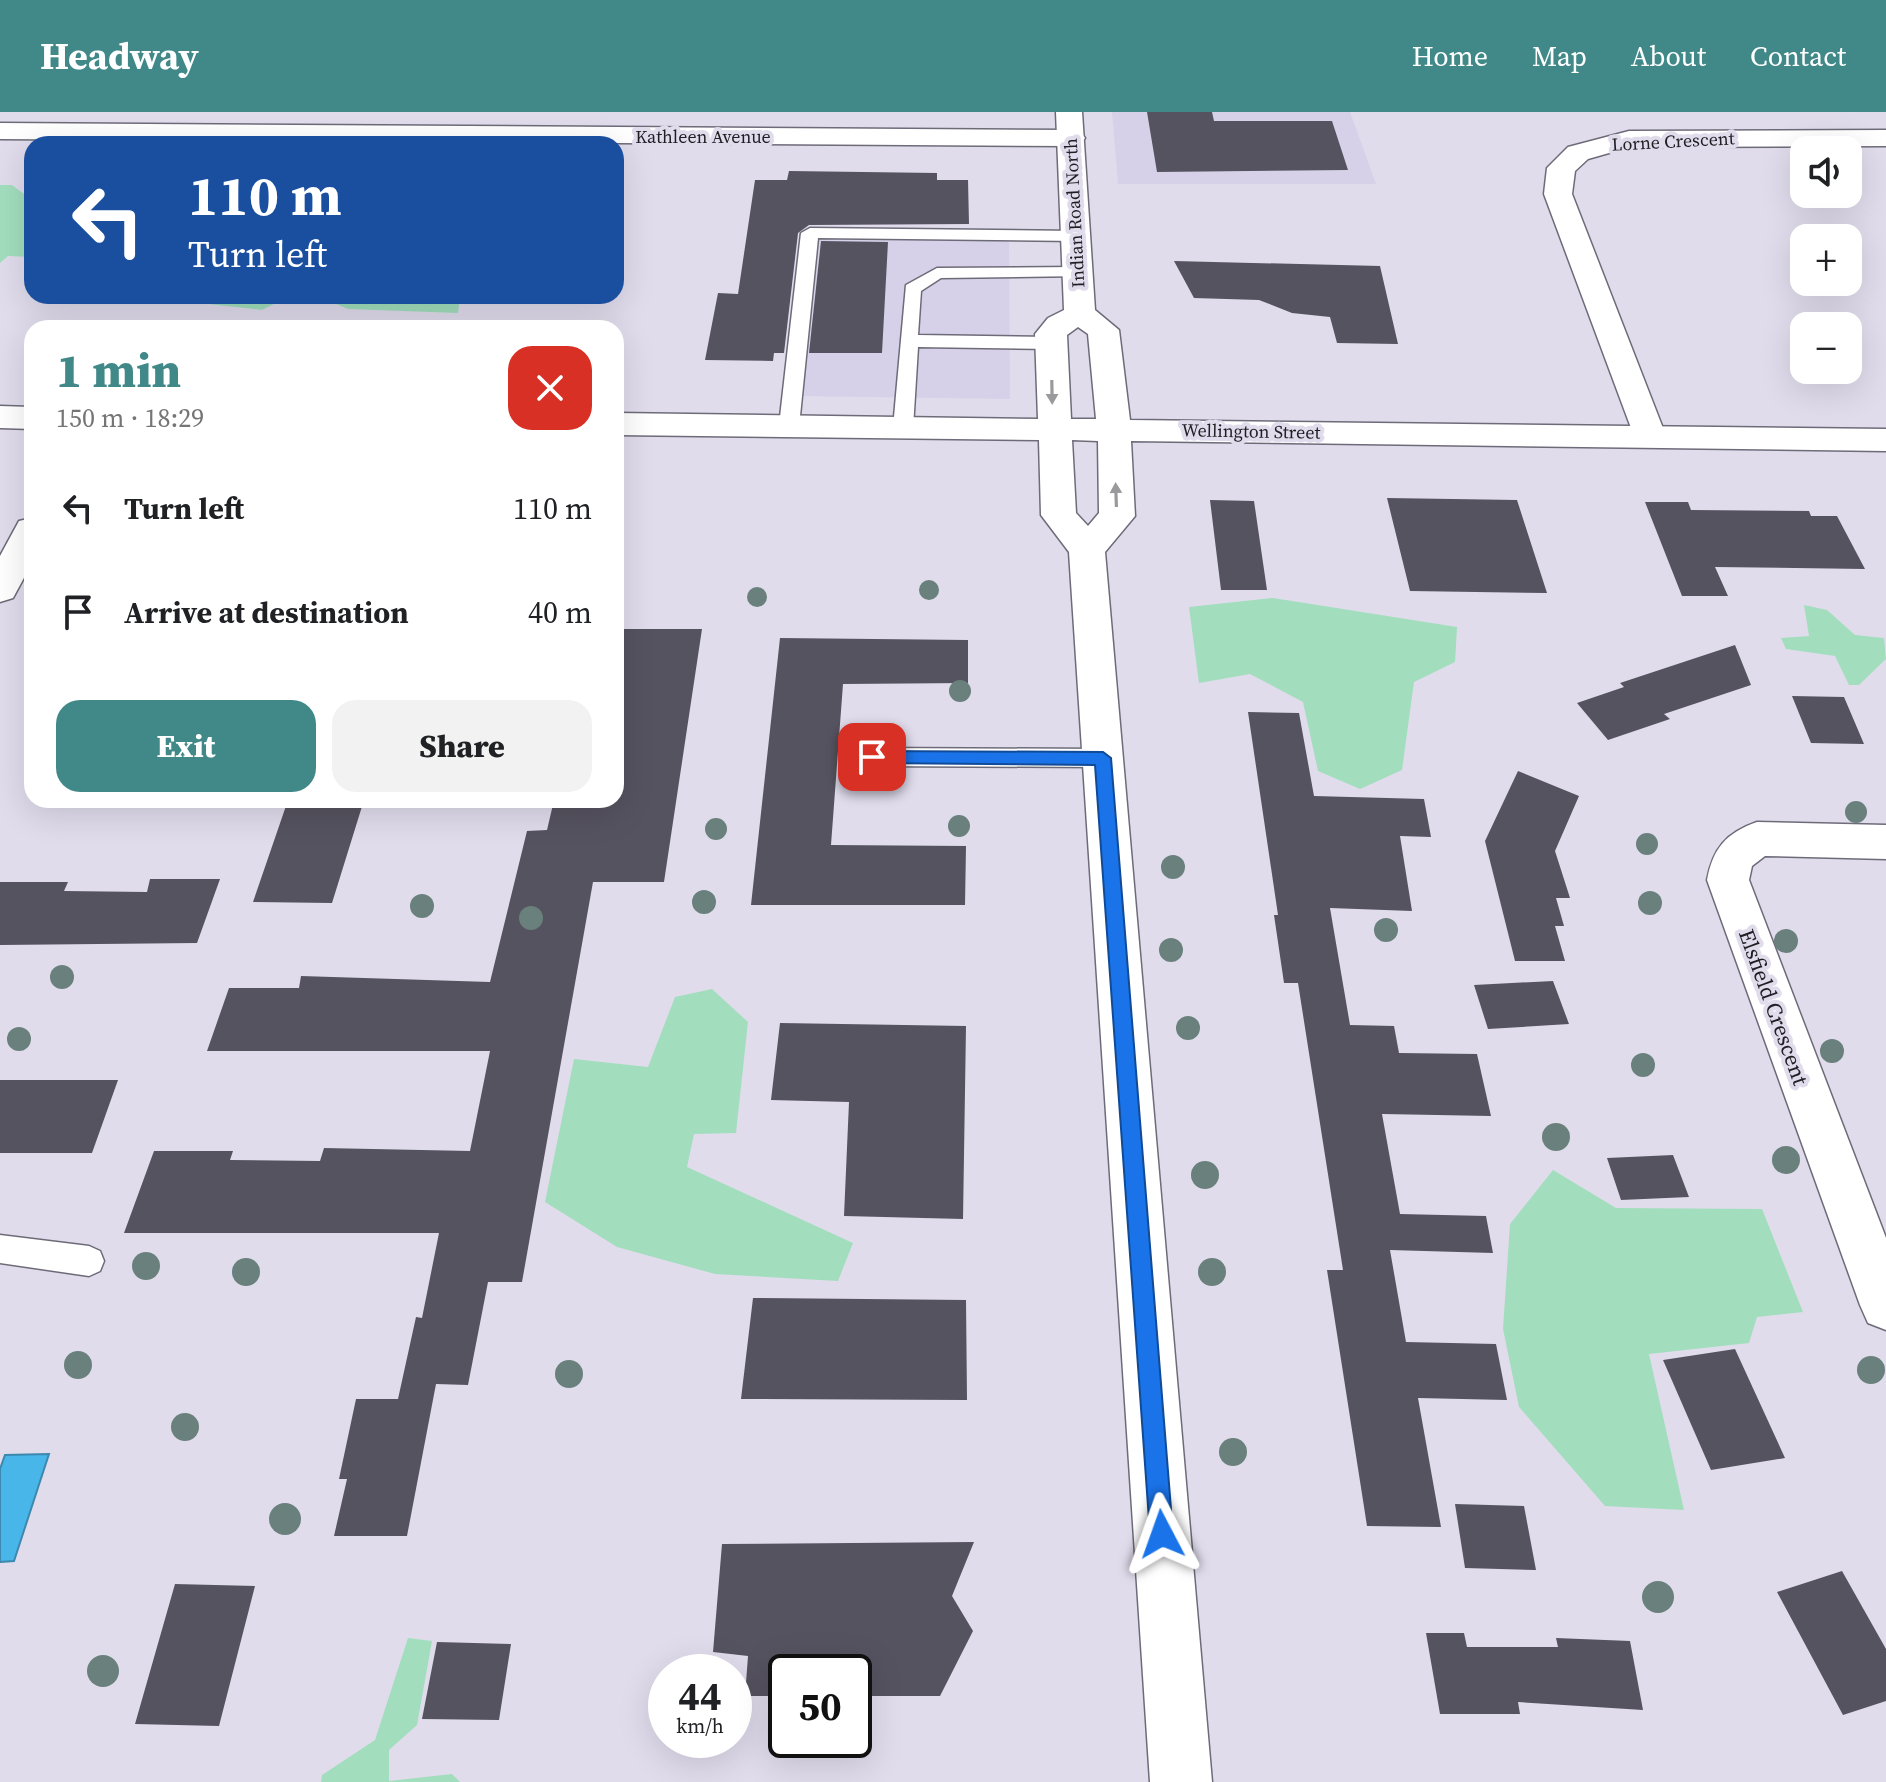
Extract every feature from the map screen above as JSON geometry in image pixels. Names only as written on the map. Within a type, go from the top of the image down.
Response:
[{"type":"main road","points":[[1854,112],[1878,138]]},
{"type":"main road","name":"Kathleen Avenue","points":[[0,131],[1070,125]]},
{"type":"main road","name":"Indian Road North","points":[[1070,125],[1080,314]]},
{"type":"main road","name":"Lorne Crescent","points":[[1649,436],[1558,194],[1561,168],[1578,153],[1629,139],[1878,138]]},
{"type":"main road","name":"Indian Road North","points":[[1051,343],[1053,329],[1080,314]]},
{"type":"main road","name":"Indian Road North","points":[[1080,314],[1103,330],[1114,429],[1117,516],[1087,550]]},
{"type":"main road","points":[[1051,343],[1059,515],[1087,550],[1181,1782]]},
{"type":"main road","points":[[0,417],[24,418]]},
{"type":"main road","name":"Wellington Street","points":[[624,424],[1886,440]]},
{"type":"main road","points":[[0,589],[24,545]]},
{"type":"main road","name":"Elsfield Crescent","points":[[1886,842],[1757,839],[1732,857],[1728,880],[1886,1305]]},
{"type":"lane","points":[[789,426],[810,233],[1076,236]]},
{"type":"lane","points":[[903,428],[912,289],[937,273],[1077,272]]},
{"type":"lane","points":[[909,341],[1051,343]]},
{"type":"lane","points":[[872,757],[1103,758]]},
{"type":"lane","points":[[0,1249],[89,1261]]},
{"type":"shaded area","points":[[1112,112],[1350,112],[1376,184],[1118,184]]},
{"type":"shaded area","points":[[816,234],[1009,237],[1010,399],[796,396]]},
{"type":"green space","points":[[0,185],[12,185],[24,194],[24,257],[8,256],[0,263]]},
{"type":"green space","points":[[208,304],[274,304],[262,310]]},
{"type":"green space","points":[[336,304],[459,304],[458,313],[348,309]]},
{"type":"green space","points":[[1273,598],[1457,627],[1455,662],[1414,682],[1402,770],[1360,789],[1318,771],[1303,702],[1250,674],[1199,683],[1189,607]]},
{"type":"green space","points":[[1804,605],[1827,610],[1855,635],[1884,638],[1886,659],[1859,685],[1849,685],[1835,656],[1786,649],[1781,638],[1809,636]]},
{"type":"green space","points":[[712,989],[748,1022],[736,1133],[694,1134],[687,1167],[853,1243],[838,1281],[715,1274],[617,1247],[545,1202],[574,1059],[648,1067],[675,997]]},
{"type":"green space","points":[[1553,1170],[1616,1208],[1762,1209],[1803,1312],[1757,1317],[1749,1343],[1649,1354],[1684,1510],[1605,1506],[1519,1407],[1503,1329],[1510,1224]]},
{"type":"green space","points":[[408,1638],[432,1641],[417,1725],[389,1750],[389,1781],[452,1774],[460,1782],[321,1782],[322,1775],[375,1740]]},
{"type":"water","points":[[49,1454],[14,1561],[0,1562],[0,1469],[5,1455]]},
{"type":"building","points":[[1147,112],[1212,112],[1214,121],[1332,121],[1348,170],[1157,172]]},
{"type":"building","points":[[789,171],[937,173],[937,180],[968,180],[969,224],[809,225],[798,233],[784,353],[774,353],[773,361],[705,360],[718,293],[738,294],[755,180],[787,180]]},
{"type":"building","points":[[821,241],[888,242],[882,353],[809,353]]},
{"type":"building","points":[[1174,261],[1380,266],[1398,344],[1337,343],[1330,317],[1292,313],[1259,300],[1194,298]]},
{"type":"building","points":[[1387,498],[1517,500],[1547,593],[1410,591]]},
{"type":"building","points":[[1210,500],[1254,501],[1267,590],[1221,590]]},
{"type":"building","points":[[1645,502],[1688,502],[1691,510],[1809,511],[1811,516],[1837,516],[1865,569],[1715,567],[1728,596],[1682,596]]},
{"type":"building","points":[[624,629],[702,629],[664,882],[593,882],[522,1282],[488,1282],[468,1385],[436,1384],[407,1536],[334,1536],[347,1479],[339,1479],[356,1399],[398,1399],[416,1317],[422,1318],[439,1233],[124,1233],[154,1151],[233,1151],[230,1160],[320,1161],[324,1148],[470,1151],[490,1051],[207,1051],[229,988],[299,988],[301,976],[490,982],[527,831],[547,830],[552,808],[624,808]]},
{"type":"building","points":[[780,638],[968,640],[968,683],[843,684],[831,845],[966,846],[965,905],[751,905]]},
{"type":"building","points":[[1735,645],[1751,685],[1664,714],[1670,719],[1608,740],[1577,703],[1624,687],[1620,683]]},
{"type":"building","points":[[1792,696],[1844,697],[1864,744],[1811,743]]},
{"type":"building","points":[[1248,712],[1299,713],[1314,796],[1424,799],[1431,837],[1400,836],[1412,911],[1330,908],[1350,1025],[1394,1026],[1399,1053],[1477,1054],[1491,1116],[1382,1114],[1400,1214],[1486,1216],[1493,1253],[1390,1250],[1406,1342],[1496,1344],[1507,1400],[1418,1398],[1441,1527],[1367,1526],[1327,1270],[1343,1270],[1298,983],[1284,983],[1274,915],[1278,915]]},
{"type":"building","points":[[1518,771],[1579,796],[1555,851],[1570,898],[1556,898],[1564,926],[1555,926],[1565,961],[1515,961],[1485,841]]},
{"type":"building","points":[[285,808],[362,808],[332,903],[253,902]]},
{"type":"building","points":[[150,879],[220,879],[197,943],[0,945],[0,882],[68,882],[64,891],[147,892]]},
{"type":"building","points":[[1553,981],[1569,1024],[1488,1029],[1474,985]]},
{"type":"building","points":[[780,1023],[966,1026],[963,1219],[844,1216],[849,1102],[771,1100]]},
{"type":"building","points":[[0,1080],[118,1080],[92,1153],[0,1153]]},
{"type":"building","points":[[1673,1155],[1689,1197],[1621,1200],[1607,1158]]},
{"type":"building","points":[[753,1298],[966,1300],[967,1400],[741,1399]]},
{"type":"building","points":[[1735,1349],[1785,1458],[1711,1470],[1663,1360]]},
{"type":"building","points":[[1455,1504],[1524,1506],[1536,1570],[1465,1568]]},
{"type":"building","points":[[974,1542],[952,1596],[973,1631],[940,1696],[872,1696],[872,1654],[768,1654],[768,1696],[752,1696],[752,1654],[713,1652],[722,1544]]},
{"type":"building","points":[[1842,1571],[1886,1649],[1886,1701],[1843,1715],[1777,1592]]},
{"type":"building","points":[[175,1584],[255,1586],[219,1726],[135,1724]]},
{"type":"building","points":[[1426,1633],[1464,1633],[1467,1647],[1558,1647],[1556,1638],[1630,1641],[1643,1710],[1518,1702],[1520,1714],[1440,1714]]},
{"type":"building","points":[[437,1642],[511,1644],[499,1720],[422,1719]]},
{"type":"route","points":[[872,757],[1103,758],[1162,1534]]}]
